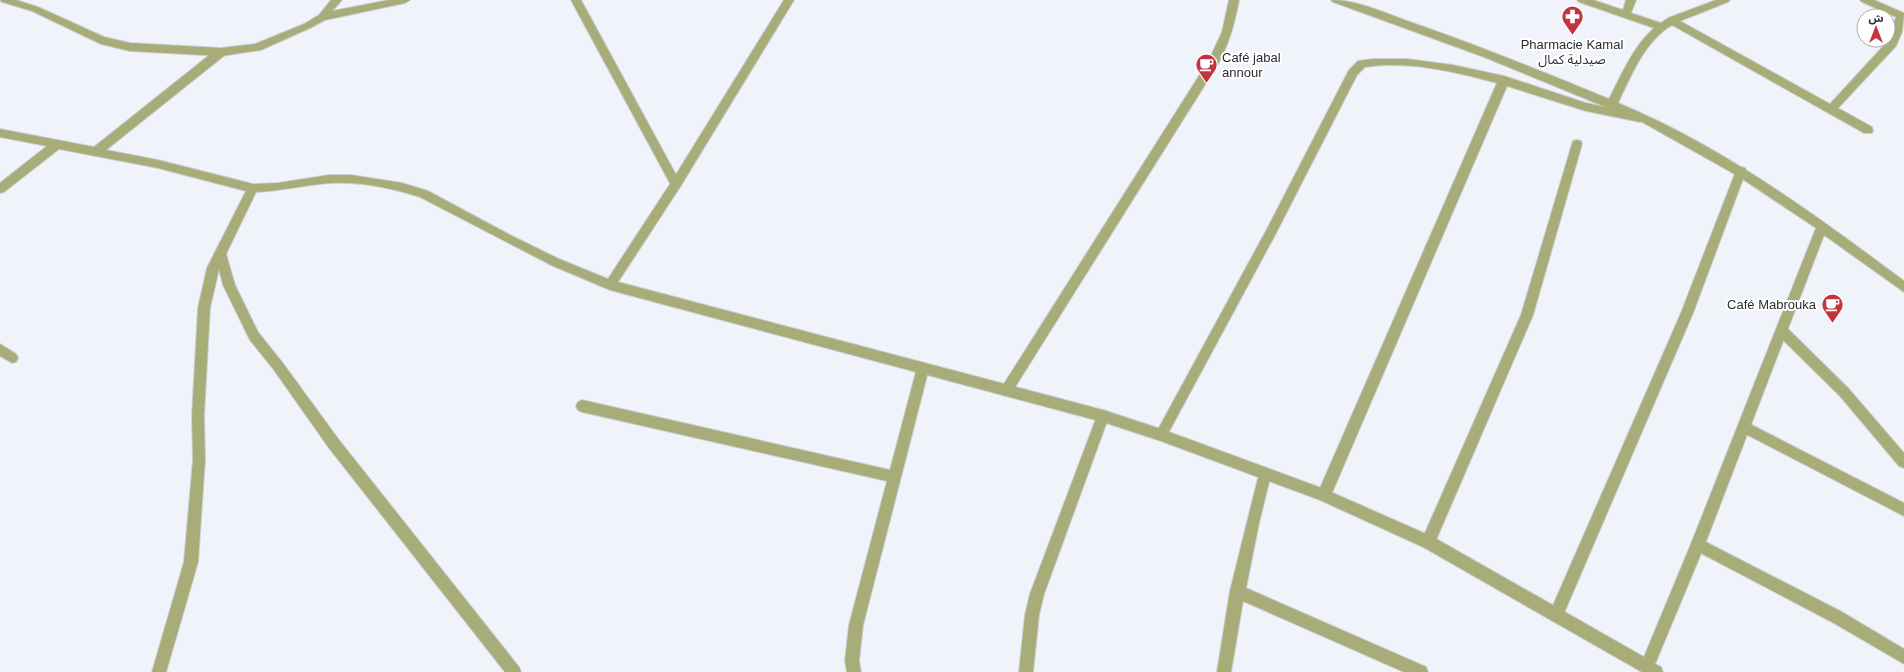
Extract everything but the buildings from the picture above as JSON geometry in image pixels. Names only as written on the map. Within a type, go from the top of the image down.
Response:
[{"type":"street","points":[[5,0],[35,9],[108,42],[130,47],[221,52],[257,47],[307,26],[322,17],[337,0]]},
{"type":"street","points":[[322,17],[405,0]]},
{"type":"street","points":[[576,0],[676,184]]},
{"type":"street","points":[[610,285],[676,184],[789,0]]},
{"type":"street","points":[[1006,391],[1214,61],[1225,39],[1231,19],[1234,0]]},
{"type":"street","points":[[1336,0],[1457,41],[1612,104],[1645,119],[1741,171],[1822,226],[1904,287]]},
{"type":"street","points":[[1582,0],[1626,14],[1667,24],[1831,109],[1868,130]]},
{"type":"street","points":[[1626,14],[1631,0]]},
{"type":"street","points":[[1612,104],[1641,49],[1650,37],[1667,24],[1725,0]]},
{"type":"street","points":[[1831,109],[1892,43],[1902,16],[1865,0]]},
{"type":"street","points":[[96,152],[221,52]]},
{"type":"street","points":[[1161,435],[1271,232],[1327,121],[1358,67],[1362,64],[1371,62],[1420,64],[1504,80],[1588,107],[1645,119]]},
{"type":"street","points":[[1324,495],[1504,80]]},
{"type":"street","points":[[0,133],[158,164],[253,188],[278,187],[329,179],[351,179],[402,187],[424,194],[508,239],[555,262],[610,285],[1103,416],[1161,435],[1324,495],[1428,542],[1652,670],[1698,544],[1822,226]]},
{"type":"street","points":[[0,189],[57,144]]},
{"type":"street","points":[[1428,542],[1526,315],[1577,144]]},
{"type":"street","points":[[1556,615],[1687,313],[1741,171]]},
{"type":"street","points":[[159,672],[191,562],[197,499],[198,415],[204,308],[210,280],[220,254],[253,188]]},
{"type":"street","points":[[220,254],[229,285],[254,336],[278,366],[334,444],[514,672]]},
{"type":"street","points":[[1782,331],[1844,392],[1904,462]]},
{"type":"street","points":[[0,349],[12,358]]},
{"type":"street","points":[[854,672],[852,661],[856,625],[923,368]]},
{"type":"street","points":[[582,406],[894,477]]},
{"type":"street","points":[[1026,672],[1032,615],[1037,594],[1103,416]]},
{"type":"street","points":[[1744,427],[1904,510]]},
{"type":"street","points":[[1224,672],[1237,591],[1257,501],[1265,474]]},
{"type":"street","points":[[1698,544],[1837,617],[1904,657]]},
{"type":"street","points":[[1237,591],[1421,672]]},
{"type":"place","name":"Pharmacie Kamal صيدلية كمال","points":[[1572,36]]},
{"type":"place","name":"Café jabal annour","points":[[1207,84]]},
{"type":"place","name":"Café Mabrouka","points":[[1832,324]]}]
